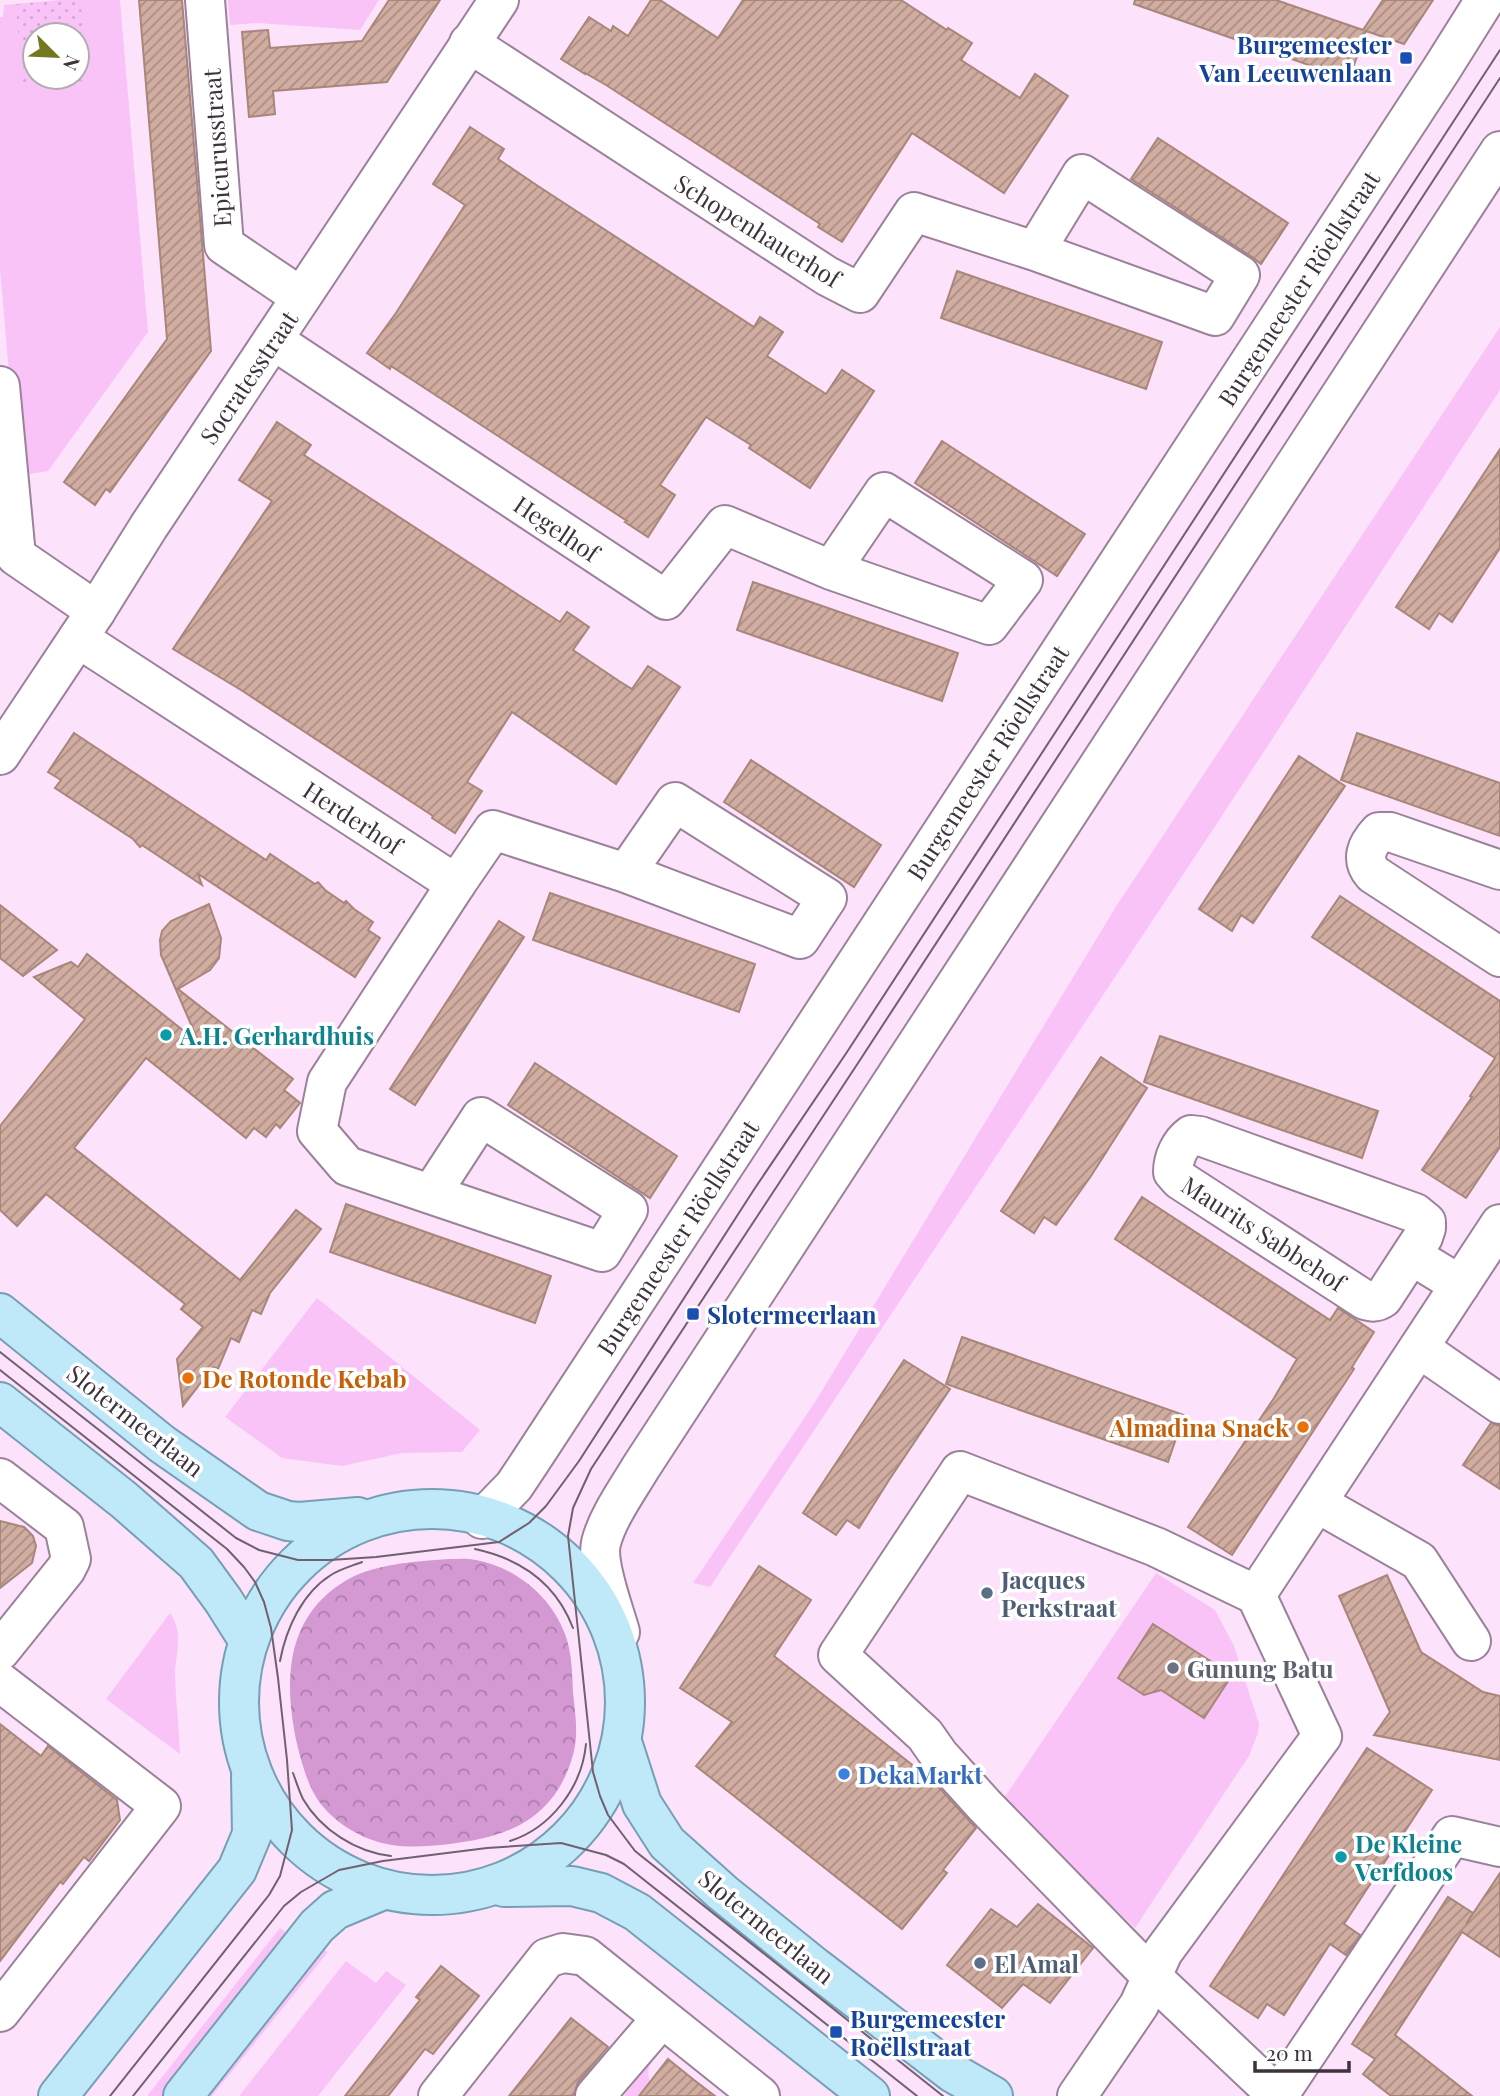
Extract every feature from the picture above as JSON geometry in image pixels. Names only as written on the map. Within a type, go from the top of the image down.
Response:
[{"type":"main road","name":"Slotermeerlaan","points":[[0,1313],[162,1444],[258,1511],[299,1522],[360,1517]]},
{"type":"main road","points":[[0,1402],[124,1500],[196,1563],[247,1638]]},
{"type":"main road","points":[[58,2096],[237,1870],[252,1834],[251,1776],[245,1755],[238,1699],[247,1638],[264,1602],[298,1560],[360,1517],[383,1510],[424,1506],[482,1519],[514,1533],[552,1559],[587,1591],[620,1632],[628,1698],[622,1742],[600,1796],[561,1843],[504,1886]]},
{"type":"main road","name":"Slotermeerlaan","points":[[622,1742],[642,1804],[667,1843],[723,1893],[826,1975],[953,2073],[993,2096]]},
{"type":"main road","points":[[251,1776],[292,1830],[339,1870],[383,1890],[417,1898],[452,1899],[504,1886],[572,1886],[601,1893],[637,1912],[870,2096]]},
{"type":"main road","points":[[183,2096],[317,1926],[335,1910],[383,1890]]},
{"type":"street","name":"Epicurusstraat","points":[[205,0],[224,245],[301,297]]},
{"type":"street","name":"Socratesstraat","points":[[0,755],[499,0]]},
{"type":"street","name":"Burgemeester Röellstraat","points":[[482,1519],[514,1486],[530,1462],[1485,0]]},
{"type":"street","name":"Schopenhauerhof","points":[[469,43],[827,276],[860,293],[914,212],[1035,251],[1214,316],[1240,275],[1082,174],[1035,251]]},
{"type":"street","points":[[620,1632],[600,1563],[600,1545],[641,1466],[1500,151]]},
{"type":"street","name":"Hegelhof","points":[[273,340],[666,600],[725,525],[831,570]]},
{"type":"street","name":"Herderhof","points":[[0,386],[16,556],[87,625],[456,884]]},
{"type":"street","points":[[431,1194],[481,1117],[628,1210],[602,1252],[347,1166],[317,1131],[327,1082],[493,830],[626,873],[800,939],[827,898],[675,802],[626,873]]},
{"type":"street","points":[[1500,870],[1390,832],[1380,832],[1373,838],[1365,858],[1366,866],[1373,874],[1500,957]]},
{"type":"street","name":"Maurits Sabbehof","points":[[1191,1135],[1200,1136],[1415,1213],[1426,1222],[1426,1228],[1411,1255],[1383,1298],[1371,1302],[1180,1180],[1173,1172],[1173,1162],[1183,1140],[1191,1135]]},
{"type":"street","points":[[1256,1595],[1500,1224]]},
{"type":"street","points":[[1411,1255],[1460,1285]]},
{"type":"street","points":[[1419,1348],[1500,1404]]},
{"type":"street","points":[[1077,2096],[1139,2005],[1152,1977],[1163,1952],[1322,1736],[1256,1595],[1156,1547],[960,1471],[838,1655],[925,1735],[985,1807],[1152,1977],[1278,2096],[1452,1836],[1500,1847]]},
{"type":"street","points":[[0,1478],[64,1527],[71,1559],[66,1569],[0,1651]]},
{"type":"street","points":[[1317,1503],[1419,1561],[1471,1641]]},
{"type":"street","points":[[0,1682],[161,1806],[0,2012]]},
{"type":"street","points":[[438,2096],[547,1958],[563,1953],[585,1956],[760,2096]]},
{"type":"street","points":[[595,2096],[661,2019]]},
{"type":"shaded area","points":[[63,0],[120,0],[148,332],[48,471],[18,476],[0,269],[0,17],[3,17],[4,5]]},
{"type":"shaded area","points":[[81,0],[82,21],[21,21],[21,73],[16,4]]},
{"type":"shaded area","points":[[228,0],[379,0],[360,30],[257,23],[230,25]]},
{"type":"shaded area","points":[[1500,327],[1500,390],[1214,828],[710,1587],[693,1583],[815,1402],[1117,905]]},
{"type":"shaded area","points":[[317,1298],[480,1430],[462,1452],[402,1453],[342,1466],[282,1458],[225,1417]]},
{"type":"shaded area","points":[[1156,1573],[1215,1610],[1234,1646],[1259,1724],[1249,1756],[1135,1928],[1002,1801]]},
{"type":"shaded area","points":[[170,1613],[175,1621],[178,1637],[175,1677],[180,1754],[106,1699]]},
{"type":"shaded area","points":[[280,1928],[295,1939],[171,2096],[147,2096]]},
{"type":"shaded area","points":[[316,1946],[328,1952],[212,2096],[194,2096]]},
{"type":"shaded area","points":[[346,1961],[376,1983],[386,1971],[406,1985],[318,2096],[239,2096]]},
{"type":"shaded area","points":[[653,2048],[661,2050],[650,2065],[650,2083],[640,2096],[624,2096],[638,2077],[641,2057]]},
{"type":"green space","points":[[449,1559],[476,1560],[504,1569],[530,1585],[551,1607],[565,1634],[570,1655],[576,1724],[573,1755],[555,1795],[527,1821],[511,1829],[472,1841],[450,1844],[414,1847],[382,1843],[343,1825],[327,1811],[312,1790],[301,1759],[293,1722],[290,1677],[293,1655],[309,1615],[323,1598],[342,1583],[380,1567]]},
{"type":"building","points":[[139,0],[182,0],[211,351],[110,492],[106,489],[95,505],[64,482],[167,339]]},
{"type":"building","points":[[389,0],[440,0],[387,82],[273,91],[275,114],[249,117],[242,32],[268,30],[270,48],[362,41]]},
{"type":"building","points":[[651,0],[660,0],[718,38],[743,0],[901,0],[972,43],[961,60],[1020,98],[1035,74],[1068,96],[1004,193],[912,133],[842,242],[818,227],[820,224],[606,85],[561,59],[589,17],[611,31],[613,26],[628,36]]},
{"type":"building","points":[[1135,0],[1276,0],[1363,30],[1383,0],[1433,0],[1404,44],[1366,31],[1349,79],[1134,4]]},
{"type":"building","points":[[470,127],[504,149],[498,159],[538,186],[754,327],[760,317],[783,332],[767,356],[826,394],[842,370],[874,391],[810,488],[749,448],[751,445],[706,417],[660,485],[675,495],[648,537],[498,436],[367,353],[465,205],[433,184]]},
{"type":"building","points":[[1158,138],[1288,223],[1261,264],[1131,179]]},
{"type":"building","points":[[957,271],[1162,342],[1146,389],[941,318]]},
{"type":"building","points":[[277,422],[311,445],[304,455],[560,622],[567,612],[589,627],[573,650],[619,681],[632,689],[648,666],[680,687],[616,784],[512,712],[467,782],[482,791],[455,833],[241,690],[173,649],[272,501],[239,480]]},
{"type":"building","points":[[942,441],[1085,534],[1057,576],[915,483]]},
{"type":"building","points":[[1500,449],[1500,548],[1452,622],[1439,613],[1429,629],[1396,607]]},
{"type":"building","points":[[753,582],[958,653],[942,701],[737,630]]},
{"type":"building","points":[[74,733],[266,860],[270,854],[315,884],[318,882],[325,890],[344,903],[346,901],[373,922],[368,930],[380,938],[355,977],[198,874],[202,885],[142,845],[140,847],[133,839],[55,788],[61,780],[48,772]]},
{"type":"building","points":[[1357,733],[1500,783],[1500,836],[1341,780]]},
{"type":"building","points":[[1299,756],[1345,786],[1253,923],[1241,915],[1232,931],[1199,909]]},
{"type":"building","points":[[751,760],[881,845],[854,887],[724,802]]},
{"type":"building","points":[[550,893],[755,964],[739,1012],[533,940]]},
{"type":"building","points":[[1340,896],[1500,1001],[1500,1147],[1466,1198],[1422,1170],[1495,1058],[1312,937]]},
{"type":"building","name":"A.H. Gerhardhuis","points":[[209,904],[221,938],[219,958],[210,970],[178,989],[293,1079],[284,1090],[300,1103],[280,1128],[276,1124],[266,1137],[254,1128],[246,1138],[146,1058],[74,1148],[240,1280],[296,1210],[321,1229],[270,1293],[261,1314],[252,1310],[239,1342],[231,1338],[218,1369],[213,1367],[183,1406],[177,1359],[203,1327],[181,1309],[185,1304],[46,1194],[17,1226],[0,1210],[0,1126],[85,1019],[34,977],[71,962],[78,967],[87,954],[199,1043],[161,955],[160,940],[162,931],[171,921]]},
{"type":"building","points":[[0,905],[57,950],[23,976],[0,958]]},
{"type":"building","points":[[499,921],[524,937],[415,1105],[390,1089]]},
{"type":"building","points":[[1160,1036],[1378,1111],[1362,1158],[1144,1082]]},
{"type":"building","points":[[1101,1057],[1147,1088],[1056,1225],[1044,1217],[1034,1233],[1001,1211]]},
{"type":"building","points":[[535,1063],[677,1156],[650,1198],[508,1105]]},
{"type":"building","points":[[1142,1197],[1330,1320],[1338,1308],[1374,1332],[1352,1367],[1354,1369],[1232,1555],[1188,1527],[1297,1359],[1115,1239]]},
{"type":"building","points":[[346,1204],[551,1276],[535,1323],[330,1252]]},
{"type":"building","points":[[962,1337],[1184,1415],[1168,1462],[946,1384]]},
{"type":"building","points":[[904,1360],[950,1389],[859,1528],[847,1520],[836,1535],[803,1513]]},
{"type":"building","points":[[1491,1423],[1500,1426],[1500,1489],[1463,1465]]},
{"type":"building","points":[[0,1521],[24,1527],[33,1536],[36,1546],[32,1563],[0,1588]]},
{"type":"building","points":[[759,1566],[811,1600],[774,1656],[934,1782],[976,1828],[943,1870],[947,1873],[902,1929],[696,1766],[732,1722],[680,1688]]},
{"type":"building","points":[[1387,1575],[1421,1652],[1483,1692],[1500,1696],[1500,1760],[1374,1735],[1390,1712],[1339,1596]]},
{"type":"building","name":"Gunung Batu","points":[[1153,1624],[1232,1675],[1204,1718],[1161,1690],[1144,1695],[1118,1678]]},
{"type":"building","points":[[0,1724],[41,1756],[48,1746],[117,1800],[120,1820],[89,1861],[84,1857],[63,1884],[60,1882],[0,1961]]},
{"type":"building","name":"De Kleine Verfdoos","points":[[1367,1748],[1432,1790],[1344,1924],[1360,1935],[1346,1955],[1330,1944],[1284,2015],[1267,2004],[1258,2018],[1210,1986]]},
{"type":"building","points":[[1500,1873],[1500,1957],[1462,1932],[1395,2035],[1472,2096],[1391,2096],[1363,2074],[1375,2059],[1352,2044],[1448,1897],[1473,1913],[1466,1924]]},
{"type":"building","points":[[1038,1904],[1093,1948],[1050,2003],[1023,1984],[1002,2008],[947,1965],[991,1909],[1017,1927]]},
{"type":"building","points":[[441,1966],[479,1996],[433,2054],[425,2049],[388,2096],[345,2096],[420,2000],[416,1997]]},
{"type":"building","points":[[571,2018],[608,2047],[578,2082],[574,2094],[509,2096]]},
{"type":"building","points":[[668,2059],[694,2080],[715,2096],[639,2096]]},
{"type":"tram line","points":[[0,1352],[236,1538],[259,1550],[298,1560],[376,1557],[499,1542],[529,1523],[546,1506],[579,1461],[1500,50]]},
{"type":"tram line","points":[[943,2096],[635,1851],[608,1815],[593,1772],[568,1536],[573,1508],[591,1469],[1500,78]]},
{"type":"tram line","points":[[0,1370],[227,1549],[255,1582],[271,1628],[287,1760],[292,1830],[280,1876],[269,1895],[110,2096]]},
{"type":"tram line","points":[[475,1549],[507,1559],[535,1575],[557,1598],[573,1628]]},
{"type":"tram line","points":[[280,1661],[291,1624],[312,1592],[335,1573],[362,1562]]},
{"type":"tram line","points":[[510,1841],[539,1826],[562,1804],[578,1775],[586,1744]]},
{"type":"tram line","points":[[293,1773],[303,1799],[330,1830],[365,1850],[391,1856]]},
{"type":"tram line","points":[[133,2096],[284,1906],[301,1892],[339,1870],[383,1861],[487,1848],[561,1843],[606,1855],[624,1864],[917,2096]]},
{"type":"place","name":"Burgemeester Van Leeuwenlaan","points":[[1406,58]]},
{"type":"place","name":"A.H. Gerhardhuis","points":[[166,1035]]},
{"type":"place","name":"Slotermeerlaan","points":[[693,1314]]},
{"type":"place","name":"De Rotonde Kebab","points":[[188,1378]]},
{"type":"place","name":"Almadina Snack","points":[[1303,1427]]},
{"type":"place","name":"Jacques Perkstraat","points":[[987,1593]]},
{"type":"place","name":"Gunung Batu","points":[[1173,1668]]},
{"type":"place","name":"DekaMarkt","points":[[844,1774]]},
{"type":"place","name":"De Kleine Verfdoos","points":[[1341,1857]]},
{"type":"place","name":"El Amal","points":[[980,1963]]},
{"type":"place","name":"Burgemeester Roëllstraat","points":[[836,2032]]}]
